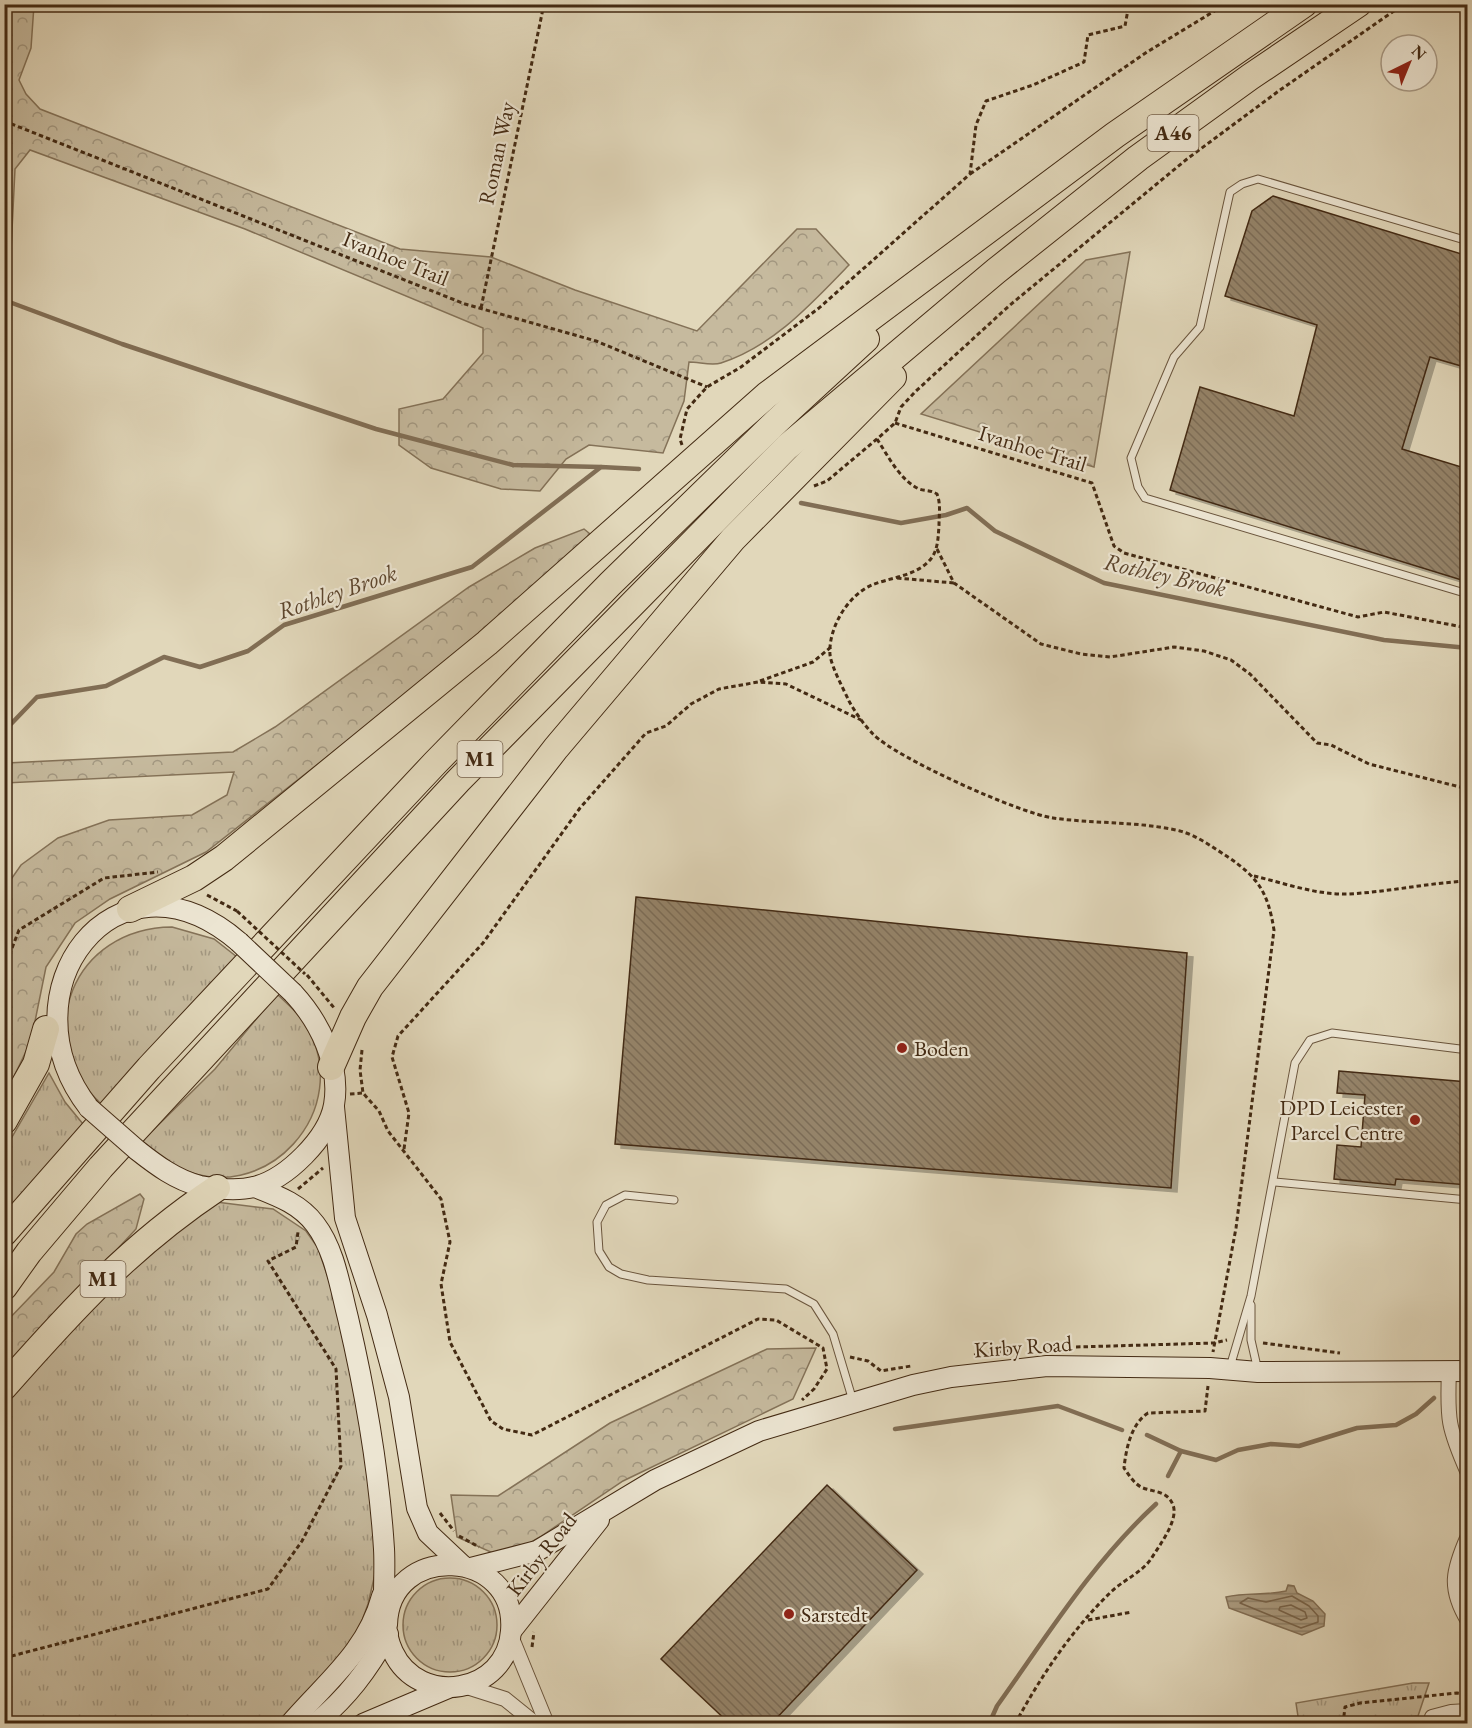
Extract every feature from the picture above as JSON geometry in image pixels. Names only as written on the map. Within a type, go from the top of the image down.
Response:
[{"type":"highway","name":"A46","points":[[966,249],[1115,135],[1304,4]]},
{"type":"highway","name":"A46","points":[[996,271],[1148,151],[1251,76],[1358,4]]},
{"type":"highway","points":[[130,909],[195,879],[224,858],[487,643],[767,395],[966,249]]},
{"type":"highway","name":"M1","points":[[4,1233],[149,1068],[435,763],[593,601],[777,421],[966,249]]},
{"type":"highway","points":[[331,1067],[349,1024],[370,987],[556,748],[734,539],[996,271]]},
{"type":"highway","name":"M1","points":[[4,1287],[29,1252],[101,1167],[458,781],[787,447],[996,271]]},
{"type":"highway","points":[[4,1121],[36,1064],[46,1029]]},
{"type":"highway","name":"M1","points":[[4,1387],[87,1294],[125,1257],[167,1222],[217,1188]]},
{"type":"main road","points":[[342,1106],[324,1127],[307,1153],[286,1172],[255,1187],[200,1186],[173,1175],[137,1150],[89,1108],[63,1077],[46,1029],[53,984],[73,945],[97,921],[130,909],[152,906],[192,912],[220,926],[293,993],[316,1022],[325,1041],[342,1106],[339,1160],[345,1218],[382,1333],[399,1397],[421,1520],[428,1533],[467,1567],[488,1577],[500,1590],[508,1605],[511,1633],[506,1653],[495,1668],[481,1680],[456,1687],[363,1724]]},
{"type":"main road","points":[[255,1187],[288,1201],[308,1216],[322,1234],[344,1302],[372,1430],[381,1497],[385,1560],[384,1588],[388,1629],[397,1659],[408,1672],[423,1682],[456,1687]]},
{"type":"main road","name":"Kirby Road","points":[[467,1567],[537,1551],[654,1480],[734,1441],[853,1401],[913,1385],[994,1371],[1047,1366],[1220,1369],[1258,1372],[1458,1371]]},
{"type":"main road","name":"Kirby Road","points":[[511,1633],[608,1509]]},
{"type":"main road","points":[[315,1724],[361,1679],[388,1629],[394,1598],[409,1579],[436,1565],[467,1567]]},
{"type":"main road","points":[[290,1724],[351,1660],[378,1610],[384,1588]]},
{"type":"street","points":[[1458,1371],[1447,1417],[1451,1436],[1467,1473]]},
{"type":"street","points":[[1467,1536],[1454,1575],[1456,1601],[1467,1621]]},
{"type":"street","points":[[511,1633],[547,1724]]},
{"type":"street","points":[[456,1687],[505,1699],[536,1724]]},
{"type":"street","points":[[1432,1717],[1467,1711]]},
{"type":"lane","points":[[1467,241],[1258,179],[1242,184],[1230,192],[1200,327],[1174,357],[1131,458],[1138,487],[1145,498],[1467,594]]},
{"type":"lane","points":[[1220,1369],[1251,1296],[1275,1182],[1295,1063],[1310,1040],[1332,1033],[1467,1050]]},
{"type":"lane","points":[[1275,1182],[1467,1200]]},
{"type":"lane","points":[[674,1200],[625,1195],[606,1205],[597,1222],[599,1251],[609,1267],[621,1274],[648,1280],[786,1288],[814,1304],[833,1334],[853,1401]]},
{"type":"lane","points":[[1251,1296],[1251,1340],[1258,1372]]},
{"type":"path","name":"Roman Way","points":[[481,308],[544,4]]},
{"type":"path","points":[[970,174],[976,125],[986,101],[1034,85],[1084,62],[1088,35],[1125,27],[1128,4]]},
{"type":"path","points":[[683,447],[680,439],[687,409],[707,387],[759,354],[819,308],[970,174],[1148,52],[1226,4]]},
{"type":"path","points":[[809,486],[827,481],[877,440],[895,423],[901,407],[916,391],[1001,313],[1187,159],[1280,90],[1404,4]]},
{"type":"path","name":"Ivanhoe Trail","points":[[4,121],[481,308],[596,341],[707,387]]},
{"type":"path","name":"Ivanhoe Trail","points":[[895,423],[1092,483],[1114,546],[1124,553],[1358,617],[1384,612],[1467,628]]},
{"type":"path","points":[[877,440],[906,479],[920,490],[930,490],[937,494],[939,505],[937,549],[954,583],[1041,644],[1081,654],[1110,657],[1174,647],[1204,651],[1231,660],[1250,674],[1317,743],[1331,746],[1368,764],[1467,789]]},
{"type":"path","points":[[937,549],[925,565],[859,592],[843,612],[831,638],[830,657],[862,721],[873,735],[894,749],[970,788],[1052,818],[1124,822],[1182,832],[1214,848],[1254,876],[1319,892],[1348,894],[1425,883],[1467,881]]},
{"type":"path","points":[[894,578],[954,583]]},
{"type":"path","points":[[404,1150],[409,1113],[392,1057],[398,1036],[483,943],[580,808],[646,733],[666,726],[691,704],[719,688],[758,681],[813,662],[831,647]]},
{"type":"path","points":[[758,681],[786,684],[862,721]]},
{"type":"path","points":[[1015,1724],[1038,1681],[1086,1620],[1113,1590],[1141,1570],[1150,1560],[1175,1512],[1173,1503],[1166,1495],[1141,1487],[1124,1468],[1131,1437],[1140,1418],[1148,1413],[1205,1411],[1220,1369],[1274,930],[1267,900],[1254,876]]},
{"type":"path","points":[[237,911],[305,974]]},
{"type":"path","points":[[342,1106],[349,1094],[363,1093],[380,1111],[388,1131],[441,1200],[450,1242],[441,1284],[450,1342],[491,1421],[503,1429],[532,1435],[758,1319],[776,1320],[823,1348],[827,1368],[814,1389]]},
{"type":"path","points":[[288,1201],[295,1191],[330,1162],[339,1160]]},
{"type":"path","points":[[4,1658],[268,1589],[302,1541],[341,1466],[336,1369],[268,1261],[296,1247],[299,1226]]},
{"type":"path","points":[[436,1506],[459,1536],[484,1548]]},
{"type":"path","points":[[1086,1620],[1132,1612]]},
{"type":"path","points":[[532,1656],[536,1625]]},
{"type":"path","points":[[1343,1724],[1345,1707],[1360,1703],[1456,1693],[1467,1694]]},
{"type":"green space","points":[[5,4],[34,5],[31,48],[19,80],[26,94],[40,109],[400,249],[491,257],[575,290],[697,331],[797,229],[816,229],[849,265],[791,322],[758,346],[717,364],[689,362],[684,401],[663,453],[589,445],[566,459],[540,491],[501,489],[431,468],[399,445],[399,409],[443,399],[483,353],[483,328],[245,229],[30,150],[15,169],[7,332],[5,334]]},
{"type":"green space","points":[[1130,252],[1094,467],[921,414],[1086,260]]},
{"type":"green space","points":[[584,529],[595,538],[392,706],[206,852],[110,899],[75,923],[46,967],[31,1041],[5,1095],[5,888],[21,865],[58,838],[109,820],[192,815],[227,795],[234,772],[5,783],[7,763],[233,752],[275,727],[469,587],[535,548]]},
{"type":"green space","points":[[172,927],[214,939],[237,957],[101,1104],[80,1077],[68,1047],[66,1018],[73,990],[87,965],[109,945],[138,932]]},
{"type":"green space","points":[[277,994],[305,1024],[318,1056],[320,1089],[311,1118],[293,1144],[269,1164],[240,1175],[208,1177],[175,1166],[153,1151],[142,1141],[215,1069]]},
{"type":"green space","points":[[49,1073],[65,1102],[83,1124],[5,1215],[4,1151]]},
{"type":"green space","points":[[140,1194],[144,1199],[136,1229],[5,1370],[5,1323],[54,1272],[76,1234],[87,1224]]},
{"type":"green space","points":[[216,1202],[273,1209],[306,1231],[318,1248],[345,1328],[367,1424],[379,1557],[368,1604],[358,1632],[331,1671],[277,1723],[5,1723],[4,1403],[163,1233]]},
{"type":"green space","points":[[816,1348],[793,1399],[623,1481],[540,1537],[504,1558],[457,1537],[451,1495],[498,1496],[610,1423],[767,1349]]},
{"type":"green space","points":[[450,1578],[468,1581],[483,1592],[494,1607],[497,1625],[494,1643],[483,1658],[468,1669],[450,1672],[432,1669],[417,1658],[406,1643],[403,1625],[406,1607],[417,1592],[432,1581]]},
{"type":"green space","points":[[1413,1683],[1429,1683],[1418,1716],[1360,1723],[1299,1723],[1296,1703]]},
{"type":"water","points":[[1288,1585],[1294,1586],[1297,1593],[1313,1601],[1325,1614],[1324,1626],[1302,1635],[1229,1608],[1226,1597],[1286,1591]]},
{"type":"building","points":[[1273,196],[1468,256],[1468,368],[1430,357],[1402,449],[1468,469],[1468,582],[1170,490],[1200,387],[1294,416],[1317,325],[1225,296],[1252,211]]},
{"type":"building","name":"Boden","points":[[636,897],[1187,953],[1171,1188],[615,1144]]},
{"type":"building","name":"DPD Leicester Parcel Centre","points":[[1339,1071],[1468,1082],[1468,1185],[1396,1179],[1395,1185],[1334,1179],[1337,1145],[1361,1147],[1365,1095],[1337,1093]]},
{"type":"building","name":"Sarstedt","points":[[827,1485],[917,1570],[771,1724],[730,1724],[661,1659]]},
{"type":"waterway","name":"Rothley Brook","points":[[4,300],[122,344],[376,429],[513,465],[601,467]]},
{"type":"waterway","name":"Rothley Brook","points":[[4,723],[11,724],[37,697],[106,686],[164,657],[200,667],[248,651],[284,625],[472,567],[601,467],[639,469]]},
{"type":"waterway","name":"Rothley Brook","points":[[801,503],[901,523],[946,515],[967,508],[995,531],[1104,583],[1384,640],[1468,648]]},
{"type":"waterway","points":[[1147,1435],[1181,1451],[1216,1460],[1238,1450],[1271,1444],[1299,1446],[1357,1428],[1396,1425],[1416,1414],[1434,1398]]},
{"type":"waterway","points":[[895,1429],[1058,1406],[1122,1430]]},
{"type":"waterway","points":[[1168,1476],[1181,1451]]},
{"type":"waterway","points":[[989,1724],[997,1706],[1071,1601],[1111,1551],[1156,1504]]},
{"type":"place","name":"Boden","points":[[902,1048]]},
{"type":"place","name":"DPD Leicester Parcel Centre","points":[[1415,1120]]},
{"type":"place","name":"Sarstedt","points":[[789,1614]]}]
